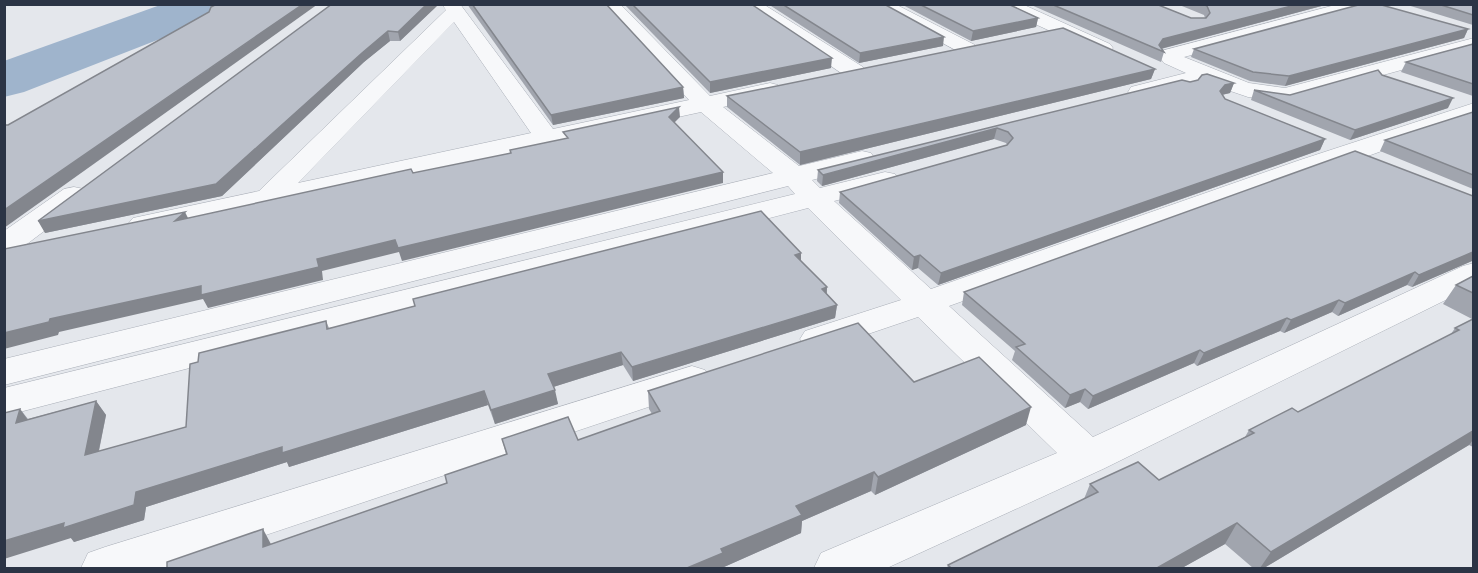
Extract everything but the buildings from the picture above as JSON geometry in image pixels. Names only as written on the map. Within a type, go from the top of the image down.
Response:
[{"type":"street","points":[[610,4],[704,103],[805,187],[1088,458]]},
{"type":"street","points":[[117,229],[866,70],[750,4]]},
{"type":"street","points":[[880,4],[979,47],[934,56]]},
{"type":"street","points":[[1006,4],[1127,59]]},
{"type":"street","points":[[1263,116],[1198,82],[1168,55],[1362,4]]},
{"type":"street","points":[[268,196],[453,8],[547,138]]},
{"type":"street","points":[[1020,38],[1062,30]]},
{"type":"street","points":[[1149,68],[1198,82],[1274,96],[1285,95],[1470,36]]},
{"type":"street","points":[[1408,84],[1386,77],[1473,51]]},
{"type":"street","points":[[1119,106],[1198,82]]},
{"type":"street","points":[[1441,96],[1473,109]]},
{"type":"street","points":[[791,348],[926,304],[1349,151],[1473,109]]},
{"type":"street","points":[[4,372],[167,346],[896,164]]},
{"type":"street","points":[[4,246],[91,183]]},
{"type":"street","points":[[4,254],[48,244]]},
{"type":"street","points":[[838,568],[1088,458],[1473,273]]},
{"type":"street","points":[[4,402],[167,346]]},
{"type":"street","points":[[105,568],[723,369]]},
{"type":"waterway","points":[[4,80],[208,4]]}]
